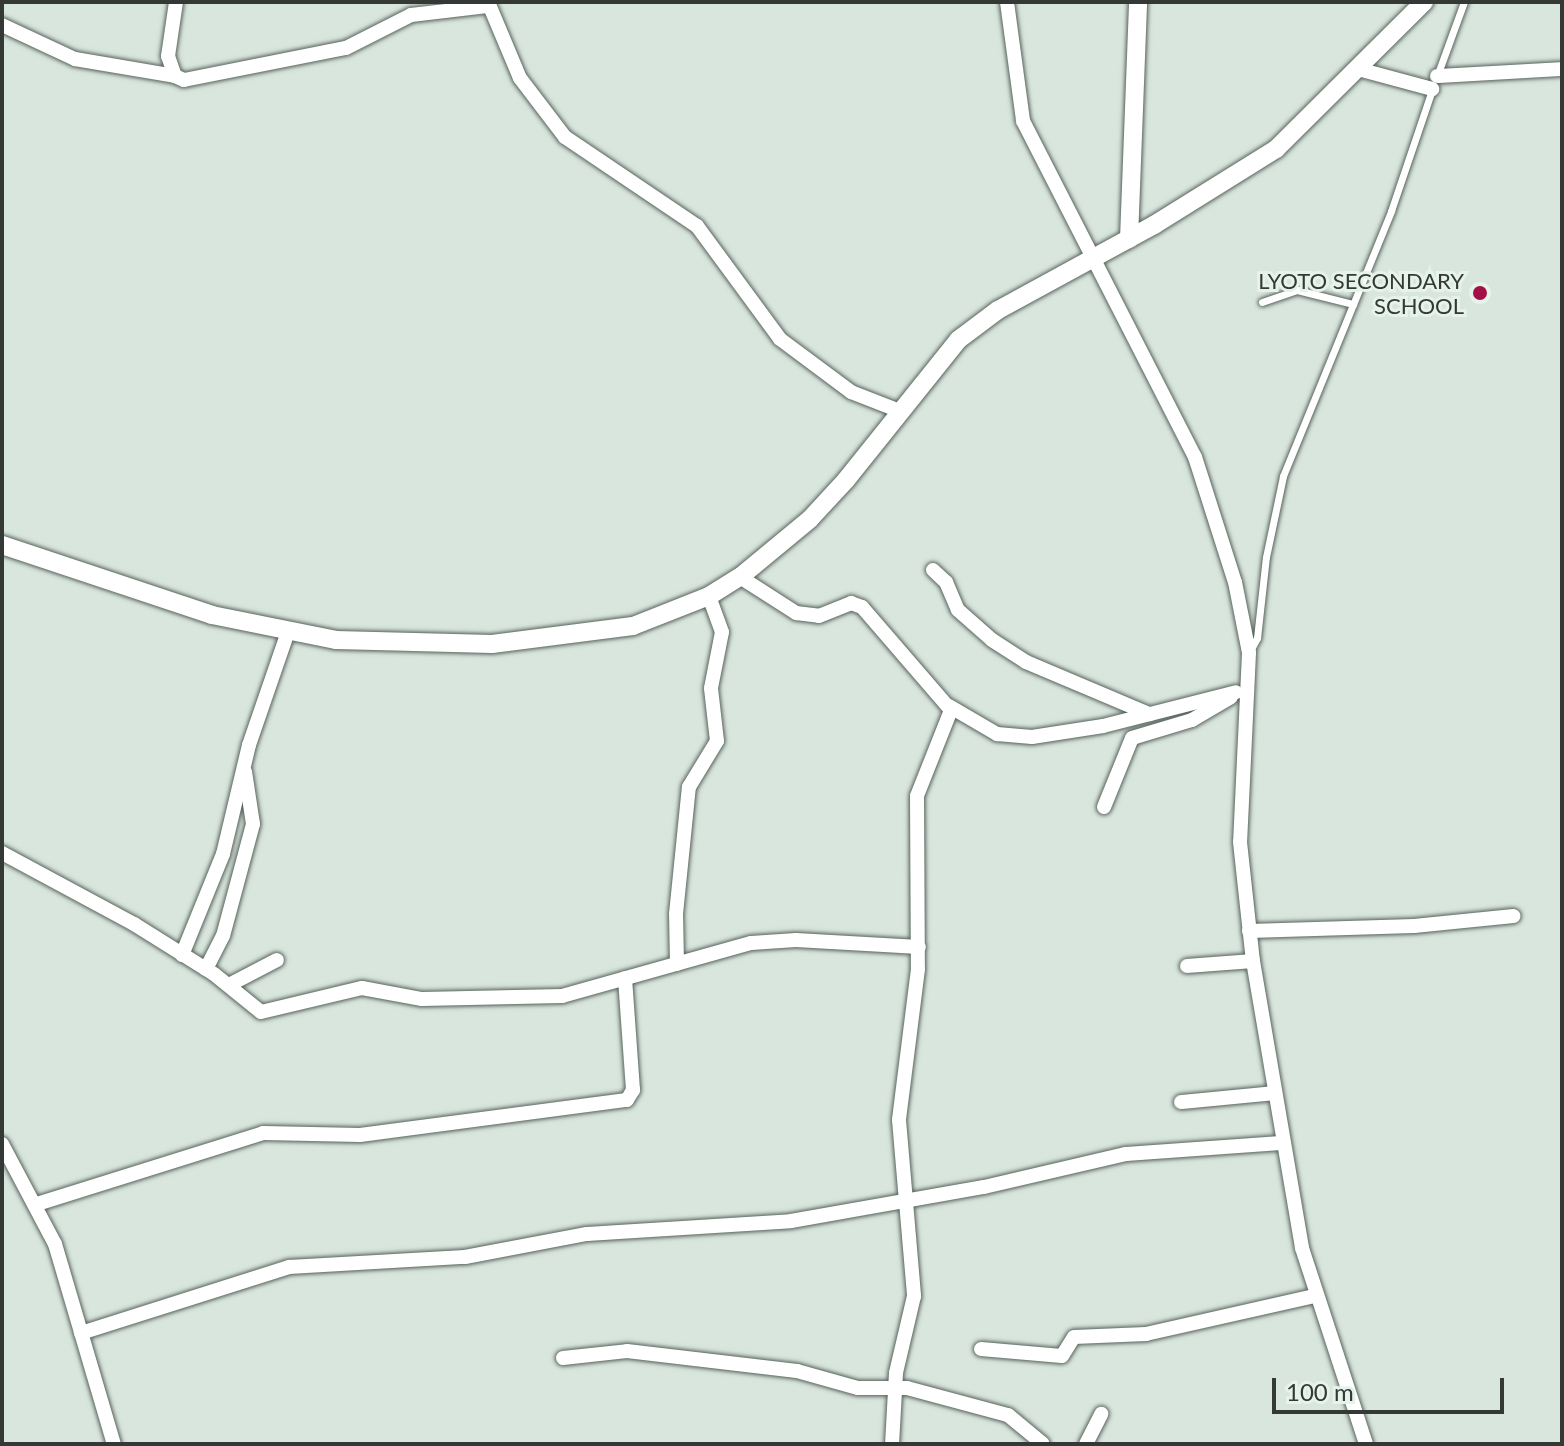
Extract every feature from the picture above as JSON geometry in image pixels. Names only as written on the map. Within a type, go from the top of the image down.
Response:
[{"type":"street","points":[[175,76],[168,48],[176,2]]},
{"type":"street","points":[[1007,2],[1023,121],[1096,256],[1195,457],[1235,582],[1249,653],[1240,842],[1253,961],[1281,1143],[1315,1296],[1366,1444]]},
{"type":"street","points":[[1129,239],[1138,2]]},
{"type":"street","points":[[2,545],[212,615],[288,632],[378,642],[547,641],[633,626],[709,596],[740,577],[810,519],[940,359],[972,328],[1129,239],[1276,149],[1424,2]]},
{"type":"street","points":[[2,25],[75,59],[196,80],[355,44],[411,15],[488,4],[520,78],[579,151],[697,226],[780,339],[825,376],[900,411]]},
{"type":"street","points":[[1358,69],[1435,82],[1562,69]]},
{"type":"street","points":[[933,570],[946,582],[958,610],[992,640],[1039,668],[1149,714]]},
{"type":"street","points":[[740,577],[796,613],[819,616],[851,603],[862,607],[949,706],[997,734],[1012,737],[1056,735],[1236,692]]},
{"type":"street","points":[[677,964],[676,914],[689,787],[717,741],[711,688],[722,632],[709,596]]},
{"type":"street","points":[[182,955],[220,864],[244,768],[288,632]]},
{"type":"street","points":[[1104,807],[1132,738],[1192,720],[1249,681]]},
{"type":"street","points":[[892,1444],[895,1388],[914,1309],[899,1120],[919,947],[917,796],[951,714],[949,706]]},
{"type":"street","points":[[206,969],[223,936],[253,824],[244,768]]},
{"type":"street","points":[[2,853],[206,969],[265,1012],[293,1002],[320,1001],[345,989],[384,988],[422,999],[494,1001],[562,996],[780,940],[919,947]]},
{"type":"street","points":[[1249,931],[1414,926],[1514,916]]},
{"type":"street","points":[[229,985],[277,960]]},
{"type":"street","points":[[1187,966],[1253,961]]},
{"type":"street","points":[[37,1204],[263,1133],[360,1135],[627,1100],[633,1090],[625,978]]},
{"type":"street","points":[[1181,1102],[1274,1093]]},
{"type":"street","points":[[81,1333],[289,1267],[465,1257],[587,1234],[791,1221],[1126,1154],[1281,1143]]},
{"type":"street","points":[[2,1144],[37,1204],[81,1333],[114,1444]]},
{"type":"street","points":[[981,1349],[1062,1356],[1074,1337],[1146,1334],[1315,1296]]},
{"type":"street","points":[[563,1358],[627,1351],[797,1371],[858,1388],[895,1388],[1008,1415],[1043,1444]]},
{"type":"street","points":[[1086,1444],[1101,1414]]},
{"type":"lane","points":[[1249,653],[1257,638],[1266,557],[1283,476],[1353,304],[1464,2]]},
{"type":"lane","points":[[1262,302],[1297,290],[1353,304]]},
{"type":"place","name":"LYOTO SECONDARY SCHOOL","points":[[1480,293]]}]
